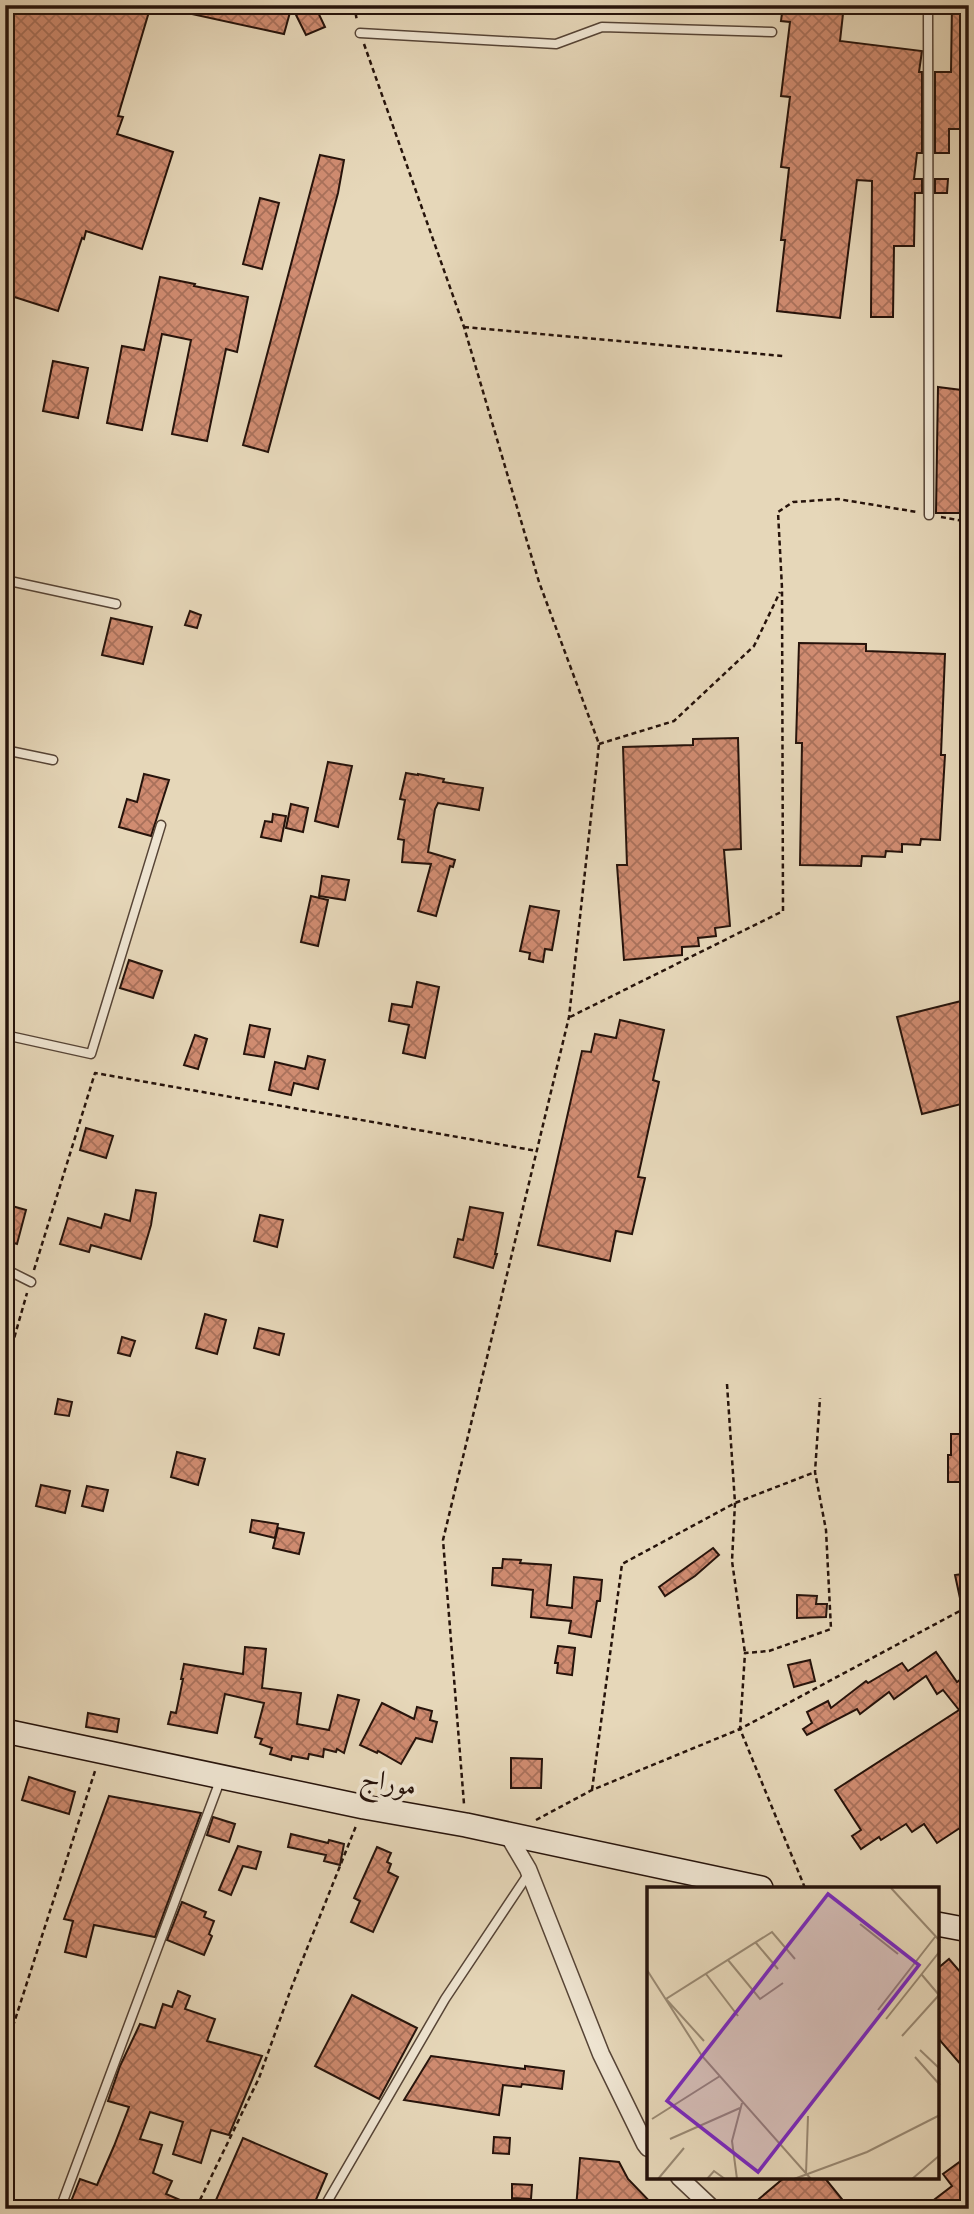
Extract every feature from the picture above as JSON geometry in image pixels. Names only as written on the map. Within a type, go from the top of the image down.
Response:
[{"type":"main road","name":"موراج","points":[[5,1731],[756,1887]]},
{"type":"main road","points":[[939,1924],[969,1930]]},
{"type":"street","points":[[508,1835],[529,1873],[601,2054],[647,2146]]},
{"type":"street","points":[[681,2179],[713,2209]]},
{"type":"lane","points":[[928,5],[929,514]]},
{"type":"lane","points":[[360,33],[556,44],[603,27],[772,32]]},
{"type":"lane","points":[[5,580],[116,604]]},
{"type":"lane","points":[[5,750],[53,760]]},
{"type":"lane","points":[[5,1035],[91,1054],[161,825]]},
{"type":"lane","points":[[5,1269],[31,1282]]},
{"type":"lane","points":[[60,2209],[222,1776]]},
{"type":"lane","points":[[323,2209],[445,1999],[529,1873]]},
{"type":"path","points":[[354,5],[360,33],[464,327],[539,582],[599,744],[569,1017],[443,1540],[466,1825]]},
{"type":"path","points":[[464,327],[783,356]]},
{"type":"path","points":[[569,1017],[783,911],[782,589],[778,512],[793,502],[838,499],[969,522]]},
{"type":"path","points":[[599,744],[674,721],[754,646],[782,589]]},
{"type":"path","points":[[5,1370],[95,1073],[537,1151]]},
{"type":"path","points":[[727,1384],[735,1503],[732,1561],[745,1653],[740,1729],[805,1887]]},
{"type":"path","points":[[745,1653],[769,1651],[831,1629],[827,1530],[816,1472],[820,1398]]},
{"type":"path","points":[[592,1790],[622,1564],[735,1503],[816,1472]]},
{"type":"path","points":[[508,1835],[592,1790],[740,1729],[969,1606]]},
{"type":"path","points":[[5,2051],[90,1793],[101,1751]]},
{"type":"path","points":[[212,2209],[199,2202],[259,2078],[292,1986],[364,1807]]},
{"type":"building","points":[[5,5],[88,5],[103,10],[104,5],[151,5],[118,116],[123,117],[117,134],[173,152],[142,249],[86,231],[58,311],[5,294]]},
{"type":"building","points":[[179,5],[292,5],[284,34],[178,11]]},
{"type":"building","points":[[783,5],[844,5],[840,41],[922,51],[919,72],[922,72],[922,153],[917,153],[914,179],[922,179],[922,193],[915,193],[914,246],[894,246],[893,317],[871,317],[872,181],[857,180],[840,318],[777,311],[789,168],[781,167],[790,97],[781,96],[790,22],[781,21]]},
{"type":"building","points":[[952,5],[969,5],[969,129],[949,129],[949,153],[935,153],[935,72],[951,72]]},
{"type":"building","points":[[315,6],[325,27],[306,35],[296,15]]},
{"type":"building","points":[[320,155],[344,160],[338,193],[268,452],[243,445]]},
{"type":"building","points":[[935,179],[948,179],[947,193],[935,193]]},
{"type":"building","points":[[260,198],[279,203],[262,269],[243,264]]},
{"type":"building","points":[[160,277],[248,297],[237,352],[226,349],[207,441],[172,434],[191,340],[162,334],[142,430],[107,423],[122,346],[144,350]]},
{"type":"building","points":[[53,361],[88,368],[78,418],[43,411]]},
{"type":"building","points":[[938,387],[969,391],[969,513],[936,513]]},
{"type":"building","points":[[190,611],[201,615],[197,628],[185,625]]},
{"type":"building","points":[[111,618],[152,627],[143,664],[102,655]]},
{"type":"building","points":[[799,643],[866,644],[866,651],[945,654],[941,755],[945,755],[940,840],[921,839],[920,845],[902,844],[902,852],[886,851],[885,857],[862,856],[861,866],[800,865],[802,743],[796,743]]},
{"type":"building","points":[[738,738],[741,849],[724,850],[730,926],[715,928],[716,936],[698,938],[699,946],[682,947],[682,955],[624,960],[617,865],[627,865],[623,747],[693,745],[693,739]]},
{"type":"building","points":[[328,762],[352,766],[338,827],[315,821]]},
{"type":"building","points":[[406,773],[483,788],[479,810],[438,803],[435,809],[428,852],[455,860],[453,867],[450,866],[436,916],[418,911],[431,864],[402,862],[404,840],[398,839],[405,800],[400,799]]},
{"type":"building","points":[[144,774],[169,780],[151,836],[119,827],[127,799],[137,802]]},
{"type":"building","points":[[291,804],[308,808],[303,832],[286,828]]},
{"type":"building","points":[[273,814],[286,816],[281,841],[261,837],[265,821],[272,822]]},
{"type":"building","points":[[322,876],[349,880],[345,900],[319,896]]},
{"type":"building","points":[[311,896],[328,900],[318,946],[301,942]]},
{"type":"building","points":[[530,906],[559,911],[552,950],[545,949],[543,962],[529,959],[530,953],[520,951]]},
{"type":"building","points":[[129,960],[162,971],[153,998],[120,988]]},
{"type":"building","points":[[417,982],[439,987],[425,1058],[403,1053],[409,1025],[389,1021],[392,1004],[412,1007]]},
{"type":"building","points":[[969,999],[969,1102],[922,1114],[897,1017]]},
{"type":"building","points":[[620,1020],[664,1030],[653,1080],[659,1082],[638,1177],[645,1178],[632,1234],[616,1231],[610,1261],[538,1245],[582,1051],[591,1052],[595,1034],[616,1038]]},
{"type":"building","points":[[250,1025],[270,1029],[264,1057],[244,1054]]},
{"type":"building","points":[[195,1035],[207,1039],[198,1069],[184,1065]]},
{"type":"building","points":[[308,1056],[325,1060],[318,1089],[294,1083],[291,1095],[269,1090],[275,1062],[305,1069]]},
{"type":"building","points":[[86,1128],[113,1136],[106,1158],[80,1150]]},
{"type":"building","points":[[136,1190],[156,1193],[151,1225],[141,1259],[91,1245],[89,1252],[60,1244],[68,1218],[101,1228],[105,1214],[130,1221]]},
{"type":"building","points":[[5,1204],[26,1210],[17,1244],[5,1240]]},
{"type":"building","points":[[470,1207],[503,1213],[493,1268],[454,1257],[458,1239],[463,1240]]},
{"type":"building","points":[[260,1215],[283,1220],[277,1247],[254,1241]]},
{"type":"building","points":[[205,1314],[226,1320],[217,1354],[196,1348]]},
{"type":"building","points":[[259,1328],[284,1334],[279,1355],[254,1348]]},
{"type":"building","points":[[122,1337],[135,1341],[130,1356],[118,1353]]},
{"type":"building","points":[[58,1399],[72,1402],[69,1416],[55,1414]]},
{"type":"building","points":[[951,1434],[969,1434],[969,1482],[948,1482]]},
{"type":"building","points":[[177,1452],[205,1459],[198,1485],[171,1477]]},
{"type":"building","points":[[41,1485],[70,1491],[65,1513],[36,1506]]},
{"type":"building","points":[[87,1486],[108,1490],[103,1511],[82,1506]]},
{"type":"building","points":[[252,1520],[278,1524],[275,1538],[250,1532]]},
{"type":"building","points":[[278,1528],[304,1533],[299,1554],[273,1548]]},
{"type":"building","points":[[713,1548],[719,1555],[695,1576],[665,1596],[659,1587]]},
{"type":"building","points":[[503,1559],[551,1565],[547,1605],[572,1608],[574,1577],[602,1580],[591,1637],[569,1633],[571,1621],[531,1617],[533,1590],[492,1585],[493,1568],[502,1568]]},
{"type":"building","points":[[969,1573],[969,1612],[963,1612],[955,1575]]},
{"type":"building","points":[[797,1595],[817,1596],[816,1604],[827,1604],[826,1617],[797,1618]]},
{"type":"building","points":[[558,1646],[575,1648],[572,1675],[557,1673],[558,1663],[555,1663]]},
{"type":"building","points":[[245,1647],[266,1649],[262,1688],[301,1693],[297,1724],[329,1730],[338,1695],[359,1700],[344,1753],[337,1749],[336,1752],[324,1749],[323,1757],[309,1754],[308,1759],[292,1756],[291,1760],[270,1754],[272,1748],[260,1744],[262,1739],[255,1737],[264,1703],[225,1694],[217,1733],[168,1724],[171,1712],[176,1713],[184,1664],[243,1674]]},
{"type":"building","points":[[936,1652],[957,1682],[969,1673],[969,1822],[937,1843],[924,1824],[912,1832],[906,1824],[861,1849],[852,1836],[861,1830],[835,1790],[959,1710],[943,1690],[937,1694],[926,1676],[894,1699],[889,1692],[860,1714],[857,1709],[807,1735],[803,1729],[812,1723],[807,1712],[828,1701],[831,1708],[866,1681],[868,1683],[902,1663],[908,1671]]},
{"type":"building","points":[[810,1660],[815,1681],[794,1687],[788,1665]]},
{"type":"building","points":[[382,1703],[414,1719],[417,1707],[432,1711],[430,1720],[437,1722],[432,1742],[416,1738],[401,1764],[378,1751],[377,1753],[360,1745]]},
{"type":"building","points":[[88,1713],[119,1719],[117,1732],[86,1727]]},
{"type":"building","points":[[511,1758],[542,1759],[541,1788],[511,1788]]},
{"type":"building","points":[[29,1777],[75,1792],[69,1814],[22,1800]]},
{"type":"building","points":[[109,1796],[201,1813],[155,1937],[94,1925],[86,1957],[65,1952],[73,1921],[64,1919]]},
{"type":"building","points":[[213,1817],[235,1824],[229,1842],[207,1835]]},
{"type":"building","points":[[291,1834],[344,1844],[340,1865],[324,1861],[326,1855],[288,1847]]},
{"type":"building","points":[[238,1846],[261,1852],[256,1869],[243,1866],[231,1895],[219,1890]]},
{"type":"building","points":[[377,1847],[391,1853],[387,1862],[391,1864],[388,1872],[398,1877],[373,1932],[351,1922],[360,1901],[354,1898]]},
{"type":"building","points":[[182,1902],[206,1912],[204,1917],[214,1921],[209,1934],[212,1936],[204,1955],[167,1940]]},
{"type":"building","points":[[949,1959],[969,1982],[969,2074],[939,2039],[939,1967]]},
{"type":"building","points":[[178,1991],[190,1996],[185,2009],[215,2019],[207,2041],[262,2056],[229,2135],[211,2130],[201,2163],[173,2154],[183,2122],[150,2112],[140,2139],[162,2145],[153,2173],[172,2181],[166,2194],[201,2209],[68,2209],[80,2179],[97,2185],[114,2146],[129,2107],[108,2101],[120,2066],[140,2024],[155,2028],[163,2004],[172,2007]]},
{"type":"building","points":[[352,1995],[417,2028],[379,2099],[315,2066]]},
{"type":"building","points":[[431,2056],[525,2069],[525,2066],[564,2071],[562,2089],[522,2084],[521,2087],[503,2085],[499,2115],[404,2100]]},
{"type":"building","points":[[494,2137],[510,2138],[509,2154],[493,2153]]},
{"type":"building","points":[[243,2138],[327,2174],[312,2209],[236,2209],[216,2200]]},
{"type":"building","points":[[969,2155],[969,2209],[922,2209],[952,2186],[943,2174]]},
{"type":"building","points":[[580,2158],[619,2162],[628,2179],[657,2209],[576,2209]]},
{"type":"building","points":[[783,2179],[826,2179],[850,2209],[747,2209]]},
{"type":"building","points":[[512,2184],[532,2185],[531,2199],[512,2198]]}]
